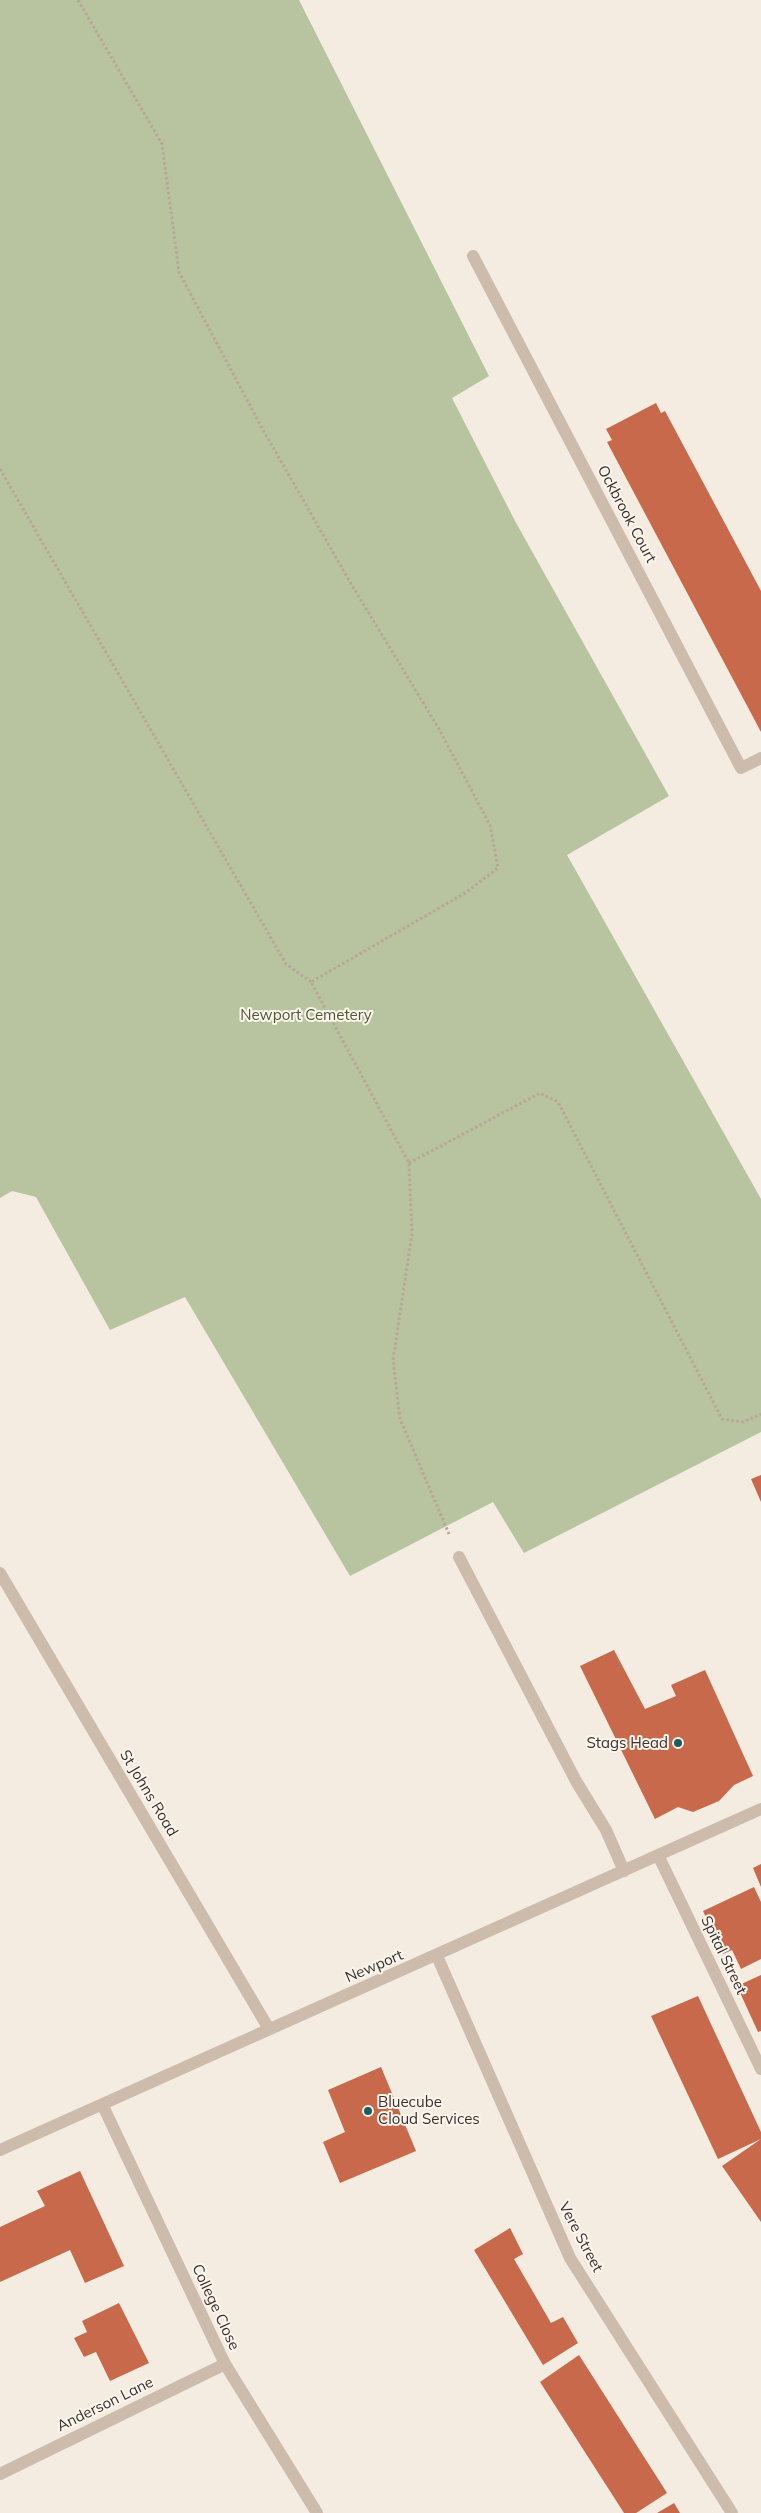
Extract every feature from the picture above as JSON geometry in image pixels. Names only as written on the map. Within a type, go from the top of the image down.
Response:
[{"type":"street","name":"Ockbrook Court","points":[[473,256],[741,768],[761,758]]},
{"type":"street","points":[[459,1557],[576,1781],[606,1830],[624,1870]]},
{"type":"street","name":"St Johns Road","points":[[0,1573],[269,2028]]},
{"type":"street","name":"Newport","points":[[0,2150],[103,2106],[269,2028],[437,1956],[761,1809]]},
{"type":"street","name":"Spital Street","points":[[658,1856],[761,2069]]},
{"type":"street","name":"Vere Street","points":[[437,1956],[570,2258],[732,2513]]},
{"type":"street","name":"College Close","points":[[103,2106],[225,2364],[317,2513]]},
{"type":"street","name":"Anderson Lane","points":[[0,2474],[225,2364]]},
{"type":"path","points":[[78,0],[162,144],[179,272],[272,445],[350,582],[439,729],[490,825],[498,868],[465,892],[311,982]]},
{"type":"path","points":[[0,469],[286,964],[311,982],[409,1163],[412,1234],[393,1360],[400,1419],[459,1557]]},
{"type":"path","points":[[409,1163],[540,1093],[558,1102],[722,1419],[743,1422],[761,1414]]},
{"type":"green space","name":"Newport Cemetery","points":[[0,0],[299,0],[489,376],[452,398],[515,521],[669,796],[567,855],[761,1199],[761,1432],[524,1553],[493,1502],[350,1576],[185,1297],[110,1330],[36,1197],[12,1191],[0,1198]]},
{"type":"building","points":[[656,403],[661,413],[665,411],[761,591],[761,732],[607,442],[612,440],[606,429]]},
{"type":"building","points":[[761,1475],[761,1502],[751,1479]]},
{"type":"building","name":"Stags Head","points":[[614,1650],[645,1709],[676,1696],[671,1685],[705,1670],[753,1776],[734,1785],[719,1801],[693,1812],[678,1807],[655,1819],[580,1666]]},
{"type":"building","points":[[761,1864],[761,1887],[753,1868]]},
{"type":"building","points":[[754,1887],[761,1902],[761,1959],[741,1969],[732,1950],[723,1954],[703,1911]]},
{"type":"building","points":[[761,1975],[761,2031],[758,2032],[737,1986]]},
{"type":"building","points":[[698,1996],[761,2132],[761,2139],[718,2159],[651,2016]]},
{"type":"building","name":"Bluecube Cloud Services","points":[[381,2067],[416,2151],[340,2183],[323,2142],[345,2132],[328,2090]]},
{"type":"building","points":[[761,2139],[761,2222],[722,2166]]},
{"type":"building","points":[[80,2171],[124,2266],[85,2283],[70,2250],[0,2282],[0,2227],[45,2206],[37,2191]]},
{"type":"building","points":[[510,2228],[523,2254],[514,2259],[551,2323],[563,2317],[578,2343],[543,2365],[474,2250]]},
{"type":"building","points":[[119,2303],[149,2363],[110,2381],[96,2352],[84,2357],[74,2338],[87,2332],[82,2321]]},
{"type":"building","points":[[579,2355],[667,2493],[636,2513],[624,2513],[540,2382]]},
{"type":"building","points":[[674,2503],[680,2513],[657,2513]]},
{"type":"place","name":"Stags Head","points":[[678,1743]]},
{"type":"place","name":"Bluecube Cloud Services","points":[[368,2111]]}]
